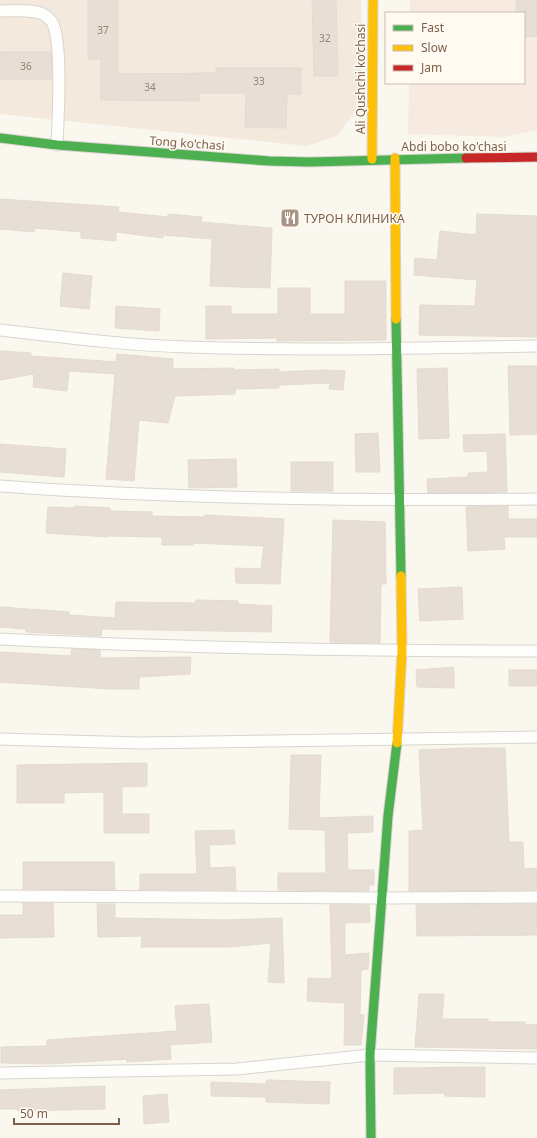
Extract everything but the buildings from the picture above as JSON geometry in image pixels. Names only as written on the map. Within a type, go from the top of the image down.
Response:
[{"type":"street","name":"Ali Qushchi ko'chasi","points":[[372,159],[373,0]]},
{"type":"street","points":[[0,11],[25,11],[43,14],[52,22],[56,41],[58,73],[57,145]]},
{"type":"street","name":"Tong ko'chasi","points":[[0,138],[57,145],[270,161],[310,162],[372,159]]},
{"type":"street","points":[[371,1138],[370,1055],[384,898],[388,816],[397,740],[402,651],[396,349],[396,158]]},
{"type":"street","name":"Abdi bobo ko'chasi","points":[[372,159],[537,158]]},
{"type":"street","points":[[0,330],[130,344],[186,347],[396,349],[537,346]]},
{"type":"street","points":[[0,486],[193,497],[400,500],[537,499]]},
{"type":"street","points":[[0,639],[110,644],[402,651],[537,651]]},
{"type":"street","points":[[0,739],[139,743],[537,737]]},
{"type":"street","points":[[0,896],[384,898],[537,897]]},
{"type":"street","points":[[0,1073],[237,1069],[370,1055],[537,1058]]},
{"type":"shaded area","points":[[0,0],[361,0],[362,102],[337,136],[307,146],[0,114]]},
{"type":"shaded area","points":[[410,0],[537,0],[537,130],[503,137],[408,134],[409,84],[525,84],[525,12],[410,12]]},
{"type":"traffic: fast","points":[[0,138],[57,145],[269,161],[310,162],[466,158]]},
{"type":"traffic: fast","points":[[396,319],[401,576]]},
{"type":"traffic: fast","points":[[371,1138],[370,1055],[388,816],[397,743]]},
{"type":"traffic: slow","points":[[372,159],[373,0]]},
{"type":"traffic: slow","points":[[395,158],[396,319]]},
{"type":"traffic: slow","points":[[397,743],[402,651],[401,576]]},
{"type":"traffic: jam","points":[[466,158],[537,157]]},
{"type":"place","name":"ТУРОН КЛИНИКА","points":[[290,218]]}]
